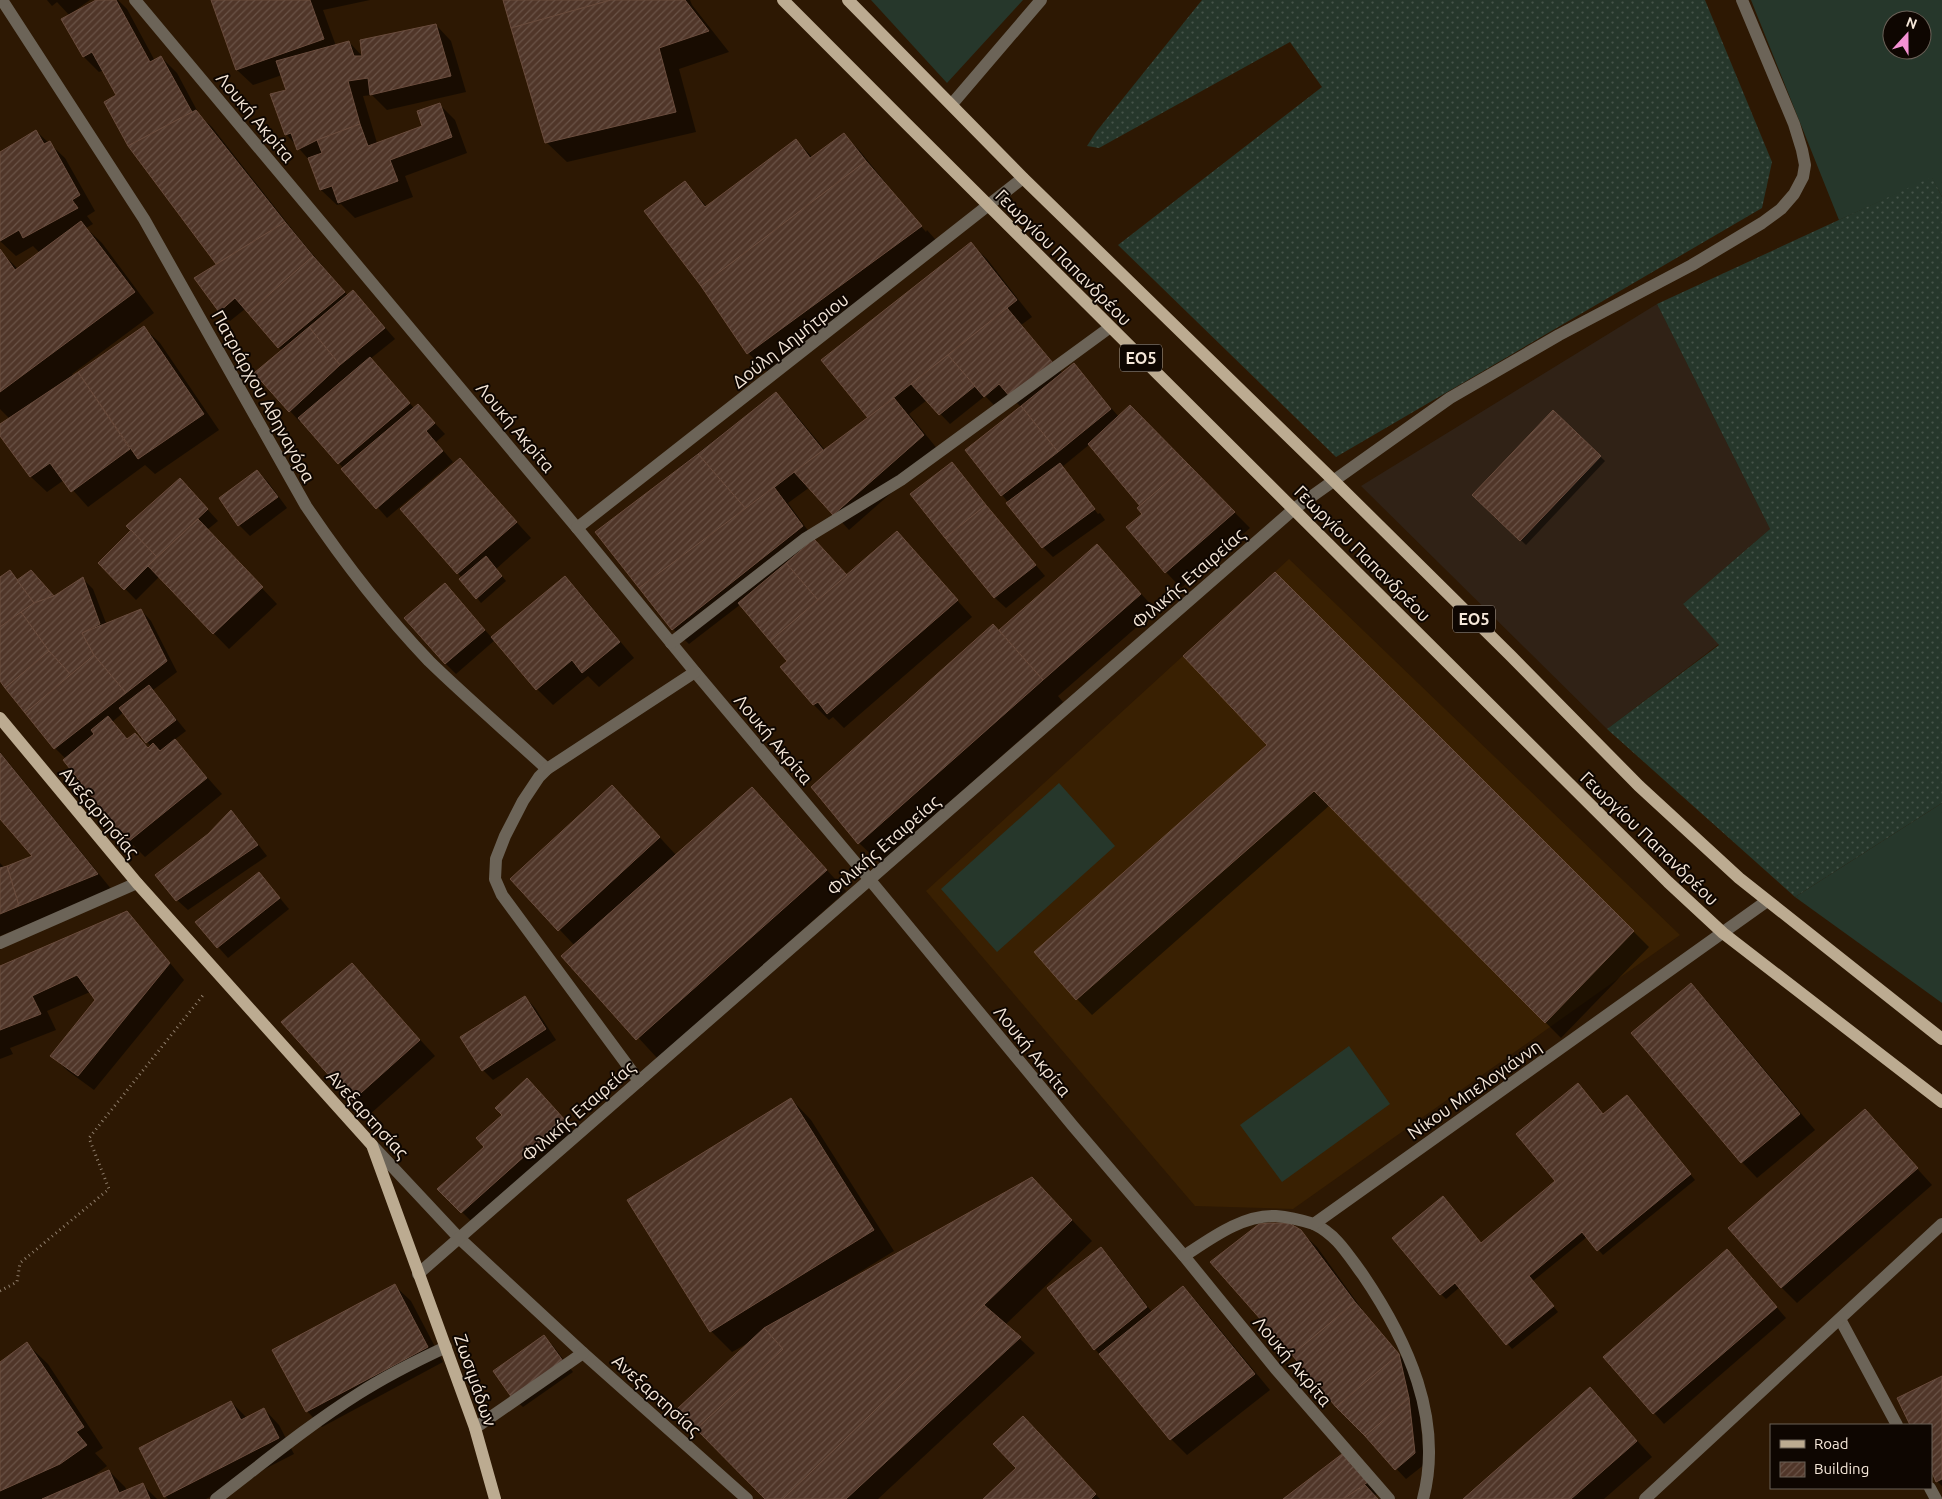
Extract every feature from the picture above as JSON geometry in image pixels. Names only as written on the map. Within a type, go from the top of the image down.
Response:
[{"type":"main road","name":"Γεωργίου Παπανδρέου","points":[[784,0],[1109,328],[1294,509],[1668,882],[1723,933],[1942,1102]]},
{"type":"main road","name":"Γεωργίου Παπανδρέου","points":[[848,0],[1024,178],[1333,480],[1639,786],[1718,859],[1767,901],[1942,1039]]},
{"type":"main road","name":"Ανεξαρτησίας","points":[[0,718],[137,883],[218,976],[372,1145]]},
{"type":"main road","name":"Ζωσιμάδων","points":[[372,1145],[475,1428],[496,1499]]},
{"type":"street","name":"Πατριάρχου Αθηναγόρα","points":[[2,0],[144,219],[306,506],[340,555],[386,613],[430,661],[547,769]]},
{"type":"street","name":"Λουκή Ακρίτα","points":[[135,0],[577,528],[694,672],[870,880],[1073,1126],[1184,1256],[1275,1368],[1389,1499]]},
{"type":"street","points":[[952,104],[1041,0]]},
{"type":"street","name":"Φιλικής Εταιρείας","points":[[459,1238],[1294,509],[1450,398],[1559,335],[1692,265],[1762,223],[1781,209],[1794,194],[1803,177],[1805,165],[1794,124],[1742,0]]},
{"type":"street","name":"Δούλη Δημήτριου","points":[[577,528],[1024,178]]},
{"type":"street","points":[[671,642],[806,538],[901,480],[1109,328]]},
{"type":"street","points":[[639,1081],[502,895],[495,879],[496,859],[505,836],[530,789],[547,769],[694,672]]},
{"type":"street","points":[[0,943],[137,883]]},
{"type":"street","name":"Νίκου Μπελογιάννη","points":[[1314,1224],[1767,901]]},
{"type":"street","name":"Ανεξαρτησίας","points":[[372,1145],[459,1238],[583,1353],[747,1499]]},
{"type":"street","points":[[1184,1256],[1223,1232],[1248,1221],[1274,1216],[1314,1224],[1335,1238],[1387,1314],[1407,1352],[1420,1392],[1429,1442],[1429,1464],[1424,1499]]},
{"type":"street","points":[[1645,1499],[1942,1224]]},
{"type":"street","points":[[418,1274],[459,1238]]},
{"type":"street","points":[[1840,1319],[1895,1424]]},
{"type":"street","points":[[216,1499],[324,1416],[403,1368],[446,1347]]},
{"type":"street","points":[[475,1428],[583,1353]]},
{"type":"path","points":[[0,1291],[17,1282],[20,1263],[109,1189],[89,1138],[218,976]]},
{"type":"shaded area","points":[[1657,304],[1770,529],[1683,604],[1719,644],[1607,729],[1361,486]]},
{"type":"shaded area","points":[[1289,559],[1680,935],[1293,1209],[1195,1206],[926,891]]},
{"type":"green space","points":[[871,0],[1023,0],[947,83]]},
{"type":"green space","points":[[1202,0],[1705,0],[1772,162],[1762,208],[1336,457],[1118,245],[1322,87],[1290,42],[1099,148],[1087,146],[1096,132]]},
{"type":"green space","points":[[1751,0],[1942,0],[1942,197],[1932,178],[1839,220]]},
{"type":"green space","points":[[1932,177],[1942,197],[1942,803],[1795,897],[1607,729],[1719,645],[1683,604],[1770,529],[1657,304]]},
{"type":"green space","points":[[1059,783],[1115,846],[997,952],[941,889]]},
{"type":"green space","points":[[1942,803],[1942,1003],[1795,897]]},
{"type":"green space","points":[[1349,1046],[1390,1104],[1282,1182],[1240,1125]]},
{"type":"building","points":[[96,0],[116,0],[150,62],[161,56],[192,112],[128,146],[104,102],[116,95],[92,52],[83,57],[61,19]]},
{"type":"building","points":[[211,0],[310,0],[324,39],[236,70]]},
{"type":"building","points":[[503,0],[611,0],[511,28]]},
{"type":"building","points":[[611,0],[685,0],[709,31],[659,48],[676,112],[545,143],[511,28]]},
{"type":"building","points":[[436,24],[451,76],[370,95],[368,78],[348,81],[360,124],[317,140],[297,150],[291,133],[285,135],[270,94],[286,90],[276,61],[349,41],[354,56],[362,56],[360,40]]},
{"type":"building","points":[[440,103],[452,137],[390,160],[398,181],[338,203],[332,186],[320,190],[308,158],[322,153],[317,140],[360,124],[368,146],[422,126],[417,111]]},
{"type":"building","points":[[196,110],[285,222],[216,264],[128,146]]},
{"type":"building","points":[[36,130],[44,144],[50,141],[80,195],[72,200],[78,208],[23,238],[19,230],[0,241],[0,152]]},
{"type":"building","points":[[844,133],[866,161],[701,286],[644,211],[685,181],[705,207],[796,139],[810,158]]},
{"type":"building","points":[[866,161],[922,226],[747,354],[701,286]]},
{"type":"building","points":[[81,221],[135,292],[0,392],[0,249],[15,270]]},
{"type":"building","points":[[285,222],[313,256],[248,313],[235,298],[219,312],[194,278]]},
{"type":"building","points":[[971,242],[1017,300],[868,418],[821,360]]},
{"type":"building","points":[[313,256],[345,292],[278,348],[248,313]]},
{"type":"building","points":[[353,290],[385,328],[340,365],[309,327]]},
{"type":"building","points":[[1007,308],[1053,363],[1011,398],[999,384],[984,397],[948,355]]},
{"type":"building","points":[[144,326],[204,414],[138,459],[78,372]]},
{"type":"building","points":[[309,327],[340,365],[289,412],[254,373]]},
{"type":"building","points":[[948,355],[975,386],[939,415],[911,384]]},
{"type":"building","points":[[370,357],[410,403],[338,464],[298,418]]},
{"type":"building","points":[[1074,363],[1111,409],[1058,452],[1021,406]]},
{"type":"building","points":[[78,372],[130,449],[71,492],[50,463],[30,477],[0,436],[0,424]]},
{"type":"building","points":[[776,392],[823,450],[746,509],[698,454]]},
{"type":"building","points":[[894,398],[924,435],[833,515],[794,472]]},
{"type":"building","points":[[418,404],[435,423],[426,431],[443,451],[376,509],[341,469]]},
{"type":"building","points":[[1130,405],[1188,464],[1140,506],[1088,444]]},
{"type":"building","points":[[1021,406],[1058,452],[1001,496],[965,450]]},
{"type":"building","points":[[1553,410],[1601,456],[1520,541],[1472,495]]},
{"type":"building","points":[[698,454],[746,509],[639,588],[595,532]]},
{"type":"building","points":[[460,458],[517,522],[457,574],[400,509]]},
{"type":"building","points":[[952,462],[986,505],[945,538],[910,494]]},
{"type":"building","points":[[1060,463],[1095,509],[1042,548],[1006,503]]},
{"type":"building","points":[[1188,464],[1235,512],[1165,573],[1126,527],[1142,514],[1137,508]]},
{"type":"building","points":[[257,470],[278,497],[238,526],[219,498]]},
{"type":"building","points":[[180,478],[208,509],[157,557],[126,526]]},
{"type":"building","points":[[774,487],[803,526],[672,630],[639,588]]},
{"type":"building","points":[[986,505],[1036,565],[994,598],[945,538]]},
{"type":"building","points":[[198,519],[263,587],[213,634],[148,566]]},
{"type":"building","points":[[131,530],[157,557],[124,590],[98,563]]},
{"type":"building","points":[[897,531],[958,600],[827,714],[818,702],[813,705],[780,667],[787,661],[770,641]]},
{"type":"building","points":[[814,539],[847,575],[818,600],[786,563]]},
{"type":"building","points":[[1097,544],[1141,594],[1043,680],[999,630]]},
{"type":"building","points":[[486,556],[502,576],[476,599],[459,579]]},
{"type":"building","points":[[786,563],[818,600],[770,641],[738,603]]},
{"type":"building","points":[[10,570],[34,603],[0,627],[0,577]]},
{"type":"building","points":[[31,570],[54,596],[34,603],[17,580]]},
{"type":"building","points":[[1275,572],[1634,931],[1545,1023],[1314,791],[1076,1000],[1034,952],[1267,745],[1183,656]]},
{"type":"building","points":[[565,576],[620,642],[582,673],[572,660],[536,690],[491,637]]},
{"type":"building","points":[[83,577],[100,624],[82,633],[94,655],[71,675],[49,651],[21,612],[34,603],[54,596]]},
{"type":"building","points":[[445,583],[485,630],[445,664],[404,618]]},
{"type":"building","points":[[141,609],[167,661],[126,693],[94,655],[82,633]]},
{"type":"building","points":[[21,612],[49,651],[5,688],[0,681],[0,627]]},
{"type":"building","points":[[993,624],[1043,680],[858,844],[811,787]]},
{"type":"building","points":[[49,651],[71,675],[25,713],[5,688]]},
{"type":"building","points":[[94,655],[126,693],[54,749],[25,713]]},
{"type":"building","points":[[149,685],[176,720],[146,743],[119,708]]},
{"type":"building","points":[[108,716],[127,739],[135,733],[148,748],[153,743],[160,751],[175,739],[207,778],[128,842],[63,760],[94,734],[91,730]]},
{"type":"building","points":[[0,753],[98,874],[19,906],[7,866],[32,856],[0,819]]},
{"type":"building","points":[[612,785],[660,837],[558,931],[510,879]]},
{"type":"building","points":[[752,787],[827,870],[636,1040],[561,956]]},
{"type":"building","points":[[231,810],[258,845],[176,901],[155,875],[208,834]]},
{"type":"building","points":[[7,866],[19,906],[0,914],[0,868]]},
{"type":"building","points":[[259,872],[280,898],[217,948],[195,922]]},
{"type":"building","points":[[127,911],[170,963],[78,1076],[50,1056],[95,1000],[77,975],[32,996],[41,1014],[0,1030],[0,966]]},
{"type":"building","points":[[352,963],[420,1040],[352,1101],[281,1022]]},
{"type":"building","points":[[1691,983],[1800,1114],[1741,1163],[1631,1033]]},
{"type":"building","points":[[525,996],[546,1029],[482,1071],[460,1037]]},
{"type":"building","points":[[527,1078],[565,1120],[461,1213],[437,1189],[484,1147],[476,1138],[502,1115],[495,1108]]},
{"type":"building","points":[[1578,1083],[1603,1114],[1627,1095],[1691,1174],[1597,1251],[1582,1232],[1529,1276],[1554,1306],[1506,1345],[1455,1283],[1440,1295],[1392,1238],[1443,1196],[1481,1243],[1555,1181],[1516,1134]]},
{"type":"building","points":[[791,1098],[874,1230],[710,1332],[627,1200]]},
{"type":"building","points":[[1865,1109],[1918,1168],[1781,1288],[1728,1228]]},
{"type":"building","points":[[1032,1177],[1072,1220],[783,1499],[765,1499],[696,1429],[783,1349],[764,1328]]},
{"type":"building","points":[[1289,1223],[1301,1230],[1355,1302],[1292,1355],[1210,1262],[1259,1224]]},
{"type":"building","points":[[1101,1247],[1147,1307],[1094,1350],[1047,1288]]},
{"type":"building","points":[[1727,1249],[1777,1307],[1653,1414],[1603,1357]]},
{"type":"building","points":[[395,1284],[428,1347],[306,1412],[272,1350]]},
{"type":"building","points":[[1183,1286],[1255,1374],[1170,1440],[1099,1354]]},
{"type":"building","points":[[1355,1302],[1399,1354],[1336,1407],[1292,1355]]},
{"type":"building","points":[[984,1305],[1021,1337],[846,1499],[783,1499]]},
{"type":"building","points":[[764,1328],[783,1349],[696,1429],[677,1409]]},
{"type":"building","points":[[544,1335],[563,1361],[512,1398],[493,1371]]},
{"type":"building","points":[[27,1342],[84,1427],[76,1432],[87,1445],[60,1464],[0,1491],[0,1362]]},
{"type":"building","points":[[1399,1354],[1409,1398],[1365,1436],[1336,1407]]},
{"type":"building","points":[[1942,1376],[1942,1479],[1936,1482],[1932,1472],[1932,1424],[1910,1424],[1897,1398]]},
{"type":"building","points":[[1590,1387],[1637,1441],[1571,1499],[1463,1499]]},
{"type":"building","points":[[1409,1398],[1415,1453],[1395,1470],[1365,1436]]},
{"type":"building","points":[[231,1401],[241,1420],[264,1408],[279,1438],[164,1497],[139,1448]]},
{"type":"building","points":[[1023,1416],[1096,1494],[1091,1499],[983,1499],[1016,1468],[993,1444]]},
{"type":"building","points":[[1342,1454],[1368,1482],[1343,1499],[1283,1499]]},
{"type":"building","points":[[109,1470],[119,1493],[143,1483],[150,1499],[42,1499]]},
{"type":"building","points":[[1365,1485],[1378,1499],[1343,1499]]}]
